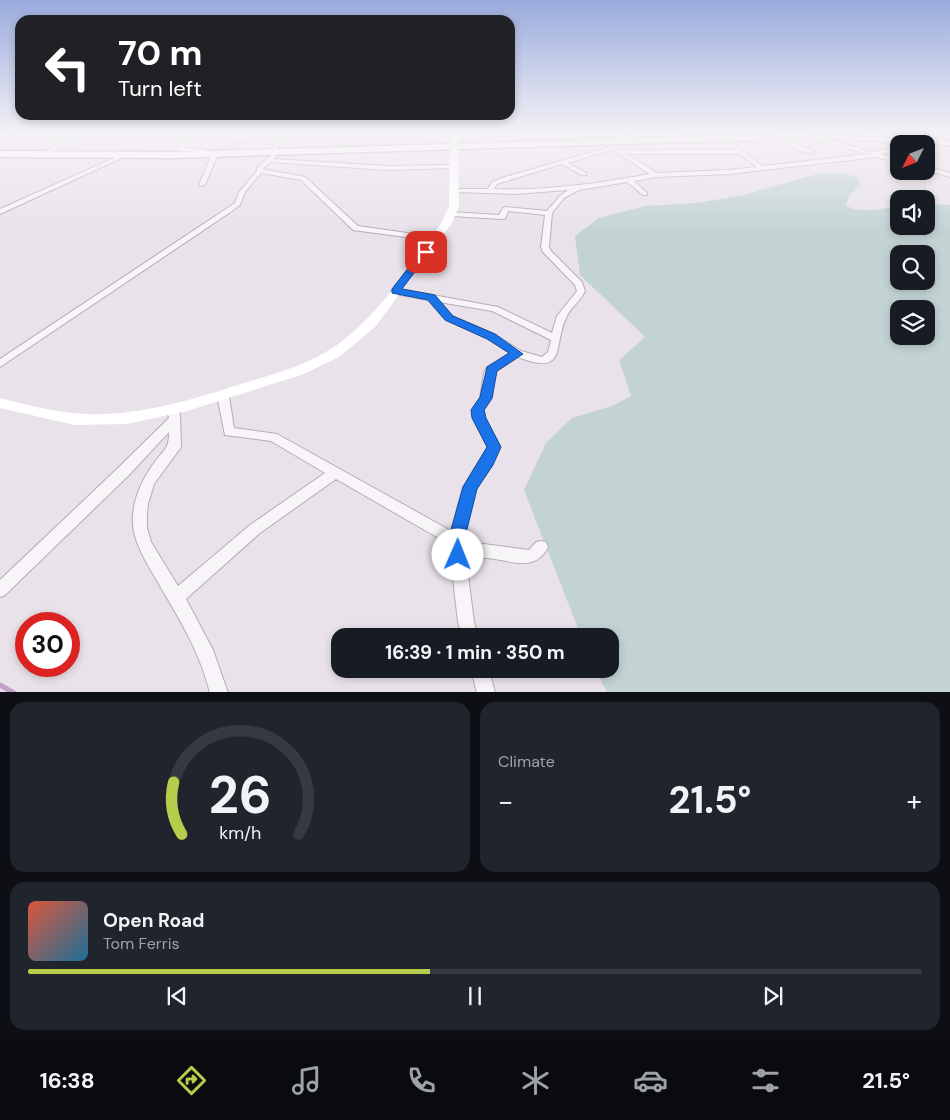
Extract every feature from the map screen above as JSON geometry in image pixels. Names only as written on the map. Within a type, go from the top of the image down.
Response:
[{"type":"main road","points":[[0,403],[58,418],[84,420],[110,420],[174,414],[290,373],[329,356],[365,328],[436,239],[454,206],[453,166]]},
{"type":"street","points":[[0,212],[100,166]]},
{"type":"street","points":[[202,185],[210,166]]},
{"type":"street","points":[[0,364],[238,204],[242,192],[260,171],[259,169],[262,166]]},
{"type":"street","points":[[372,166],[387,168],[443,166]]},
{"type":"street","points":[[490,191],[494,182],[551,166]]},
{"type":"street","points":[[570,166],[584,174]]},
{"type":"street","points":[[642,166],[656,175]]},
{"type":"street","points":[[454,190],[520,192],[577,188],[656,175],[703,174],[776,166]]},
{"type":"street","points":[[936,171],[950,169]]},
{"type":"street","points":[[260,171],[303,178],[356,228],[436,239]]},
{"type":"street","points":[[936,171],[950,175]]},
{"type":"street","points":[[703,174],[706,181]]},
{"type":"street","points":[[628,179],[645,194]]},
{"type":"street","points":[[432,298],[449,318],[491,336],[517,354],[535,360],[546,360],[555,353],[556,339],[564,313],[577,299],[581,289],[579,284],[547,252],[545,247],[549,213],[562,197],[577,188]]},
{"type":"street","points":[[451,214],[502,217],[505,209],[549,213]]},
{"type":"street","points":[[396,291],[495,309],[556,339]]},
{"type":"street","points":[[468,628],[457,548],[470,487],[488,461],[494,447],[479,418],[478,410],[486,398],[489,373],[517,354]]},
{"type":"street","points":[[223,396],[229,432],[273,437],[457,548],[530,557],[536,554],[541,547]]},
{"type":"street","points":[[0,590],[123,472],[174,414]]},
{"type":"street","points":[[174,414],[175,447],[156,467],[148,483],[142,499],[139,530],[157,567],[198,638],[219,692]]},
{"type":"street","points":[[176,597],[255,529],[335,473]]},
{"type":"street","points":[[482,678],[486,692]]},
{"type":"shaded area","points":[[820,173],[842,173],[857,177],[861,184],[849,196],[846,206],[858,210],[890,207],[890,235],[935,235],[935,204],[950,205],[950,692],[607,692],[600,678],[619,678],[619,628],[578,628],[524,490],[546,443],[572,418],[612,406],[631,396],[619,360],[645,337],[580,275],[575,236],[599,218],[645,206],[697,203],[744,195]]},
{"type":"waterway","points":[[0,685],[12,692]]},
{"type":"route","points":[[426,252],[396,291],[432,298],[449,318],[491,336],[512,348],[517,354],[491,370],[488,376],[489,383],[486,398],[478,410],[479,418],[494,447],[488,461],[470,487],[456,541],[458,555]]}]
